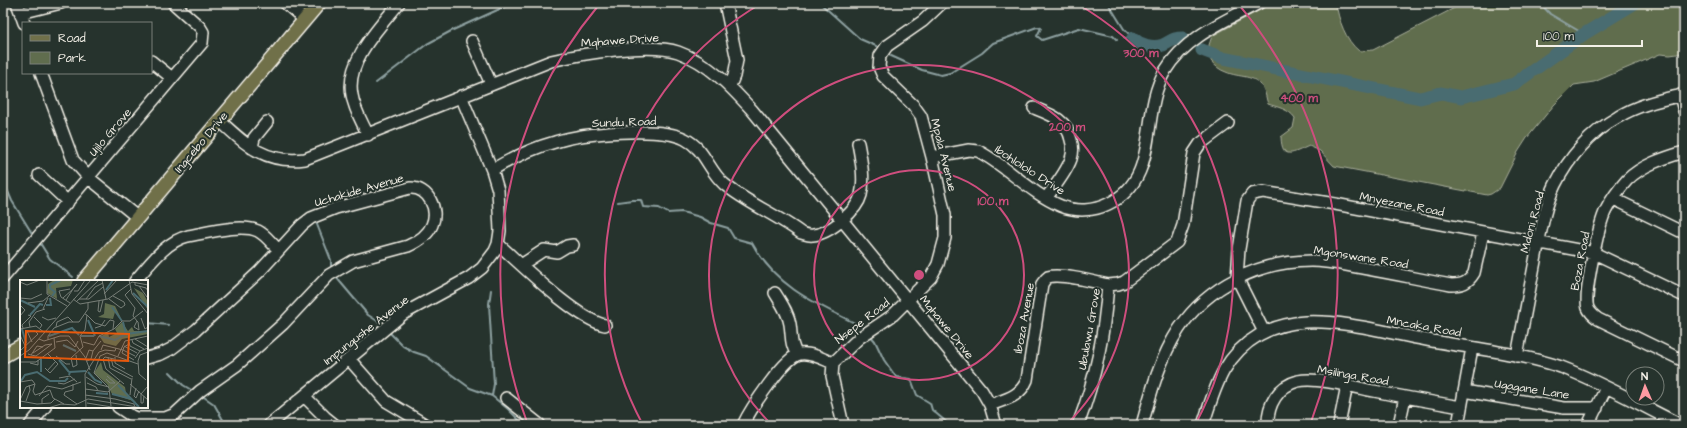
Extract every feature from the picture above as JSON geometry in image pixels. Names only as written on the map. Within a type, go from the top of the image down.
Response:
[{"type":"main road","name":"Ingcebo Drive","points":[[85,280],[319,3]]},
{"type":"main road","points":[[3,356],[20,347]]},
{"type":"street","points":[[21,13],[61,3]]},
{"type":"street","name":"Ujilo Grove","points":[[3,278],[202,43],[203,32],[198,24],[173,3]]},
{"type":"street","points":[[285,3],[304,20]]},
{"type":"street","points":[[368,135],[352,97],[352,77],[354,66],[368,41],[399,3]]},
{"type":"street","points":[[725,3],[737,60],[734,76],[730,86]]},
{"type":"street","name":"Mpala Avenue","points":[[908,300],[931,278],[938,264],[945,238],[945,215],[932,157],[918,110],[883,76],[878,61],[886,46],[923,21],[942,3]]},
{"type":"street","name":"Ibohlololo Drive","points":[[932,157],[969,150],[978,152],[1046,198],[1061,206],[1080,210],[1103,207],[1116,201],[1134,183],[1144,163],[1153,97],[1158,84],[1172,61],[1180,51],[1200,35],[1259,3]]},
{"type":"street","points":[[472,41],[490,84]]},
{"type":"street","name":"Mqhawe Drive","points":[[220,121],[252,148],[269,157],[296,160],[314,156],[368,135],[540,64],[599,52],[662,49],[673,50],[688,56],[711,70],[730,86],[843,220],[982,391],[990,405],[996,425]]},
{"type":"street","points":[[152,62],[172,78]]},
{"type":"street","points":[[41,74],[70,156],[76,165],[89,178],[137,217]]},
{"type":"street","points":[[1682,95],[1684,111]]},
{"type":"street","name":"Mdoni Road","points":[[1517,356],[1539,242],[1548,203],[1555,185],[1581,147],[1590,138],[1619,116],[1638,108],[1682,95]]},
{"type":"street","name":"Impungushe Avenue","points":[[269,425],[411,308],[460,283],[482,268],[491,257],[498,244],[500,231],[498,190],[492,170],[461,96]]},
{"type":"street","points":[[1034,108],[1060,120],[1066,126],[1072,143],[1071,158],[1046,198]]},
{"type":"street","points":[[252,148],[254,138],[267,122]]},
{"type":"street","name":"Ubulawu Grove","points":[[1078,425],[1094,376],[1102,345],[1108,285],[1124,282],[1177,242],[1183,225],[1194,152],[1200,144],[1228,123]]},
{"type":"street","name":"Sundu Road","points":[[492,170],[516,156],[563,140],[630,132],[672,135],[684,138],[697,147],[724,184],[801,233],[807,235],[820,234],[829,230],[843,220],[856,206],[861,195],[861,162],[858,143]]},
{"type":"street","name":"Boza Road","points":[[1684,152],[1668,157],[1638,171],[1627,180],[1606,211],[1601,223],[1586,294],[1588,309],[1592,315],[1606,324],[1684,361]]},
{"type":"street","points":[[39,175],[68,202]]},
{"type":"street","name":"Uchakide Avenue","points":[[119,408],[130,416],[147,422],[169,417],[182,409],[200,391],[237,365],[283,324],[326,278],[337,269],[365,257],[408,246],[416,242],[431,227],[434,220],[432,206],[424,192],[414,188],[336,208],[317,215],[306,222],[259,272],[196,330],[171,349],[148,358]]},
{"type":"street","name":"Mnyezane Road","points":[[1237,278],[1247,201],[1252,194],[1256,192],[1263,192],[1335,204],[1594,253],[1684,296]]},
{"type":"street","points":[[1614,199],[1684,233]]},
{"type":"street","points":[[136,280],[163,252],[181,238],[188,236],[233,229],[250,229],[258,231],[279,250]]},
{"type":"street","name":"Mgonswane Road","points":[[1142,425],[1158,373],[1178,331],[1199,305],[1218,290],[1237,278],[1268,267],[1311,261],[1345,265],[1458,285],[1467,282],[1474,273],[1483,233]]},
{"type":"street","points":[[498,244],[555,294],[591,320],[605,325]]},
{"type":"street","points":[[521,265],[544,250],[557,252],[567,246],[573,245]]},
{"type":"street","name":"Iboza Avenue","points":[[990,405],[1014,396],[1024,387],[1027,380],[1042,284],[1044,280],[1048,277],[1060,276],[1108,285]]},
{"type":"street","points":[[1237,278],[1264,332]]},
{"type":"street","points":[[743,425],[756,404],[786,363],[791,358],[798,355],[791,343],[790,326],[787,314],[774,293]]},
{"type":"street","name":"Nsepe Road","points":[[843,425],[832,376],[833,363],[859,338],[893,315],[908,300]]},
{"type":"street","name":"Mncaka Road","points":[[1203,425],[1217,382],[1226,366],[1244,345],[1264,332],[1277,327],[1296,323],[1337,324],[1517,356],[1559,367],[1582,376],[1681,425]]},
{"type":"street","points":[[1458,425],[1472,348]]},
{"type":"street","name":"Nsepe Road","points":[[798,355],[806,354],[833,363]]},
{"type":"street","points":[[349,359],[386,401],[426,425]]},
{"type":"street","name":"Msilinga Road","points":[[1268,425],[1268,412],[1273,400],[1282,390],[1293,383],[1313,380],[1461,407]]},
{"type":"street","points":[[1339,425],[1347,385]]},
{"type":"street","points":[[1588,425],[1606,388]]},
{"type":"street","name":"Ugagane Lane","points":[[1464,390],[1564,408],[1597,408]]},
{"type":"street","points":[[304,396],[335,425]]},
{"type":"street","points":[[1399,425],[1405,397]]},
{"type":"street","points":[[506,398],[540,425]]},
{"type":"street","points":[[30,425],[44,408]]},
{"type":"green space","points":[[1273,3],[1336,3],[1343,29],[1350,42],[1359,51],[1373,50],[1464,3],[1684,3],[1684,53],[1670,55],[1660,54],[1594,82],[1574,85],[1554,105],[1527,138],[1518,152],[1500,188],[1487,195],[1334,166],[1320,151],[1309,146],[1293,153],[1286,152],[1282,145],[1281,137],[1293,128],[1295,118],[1286,110],[1268,104],[1263,88],[1256,80],[1231,74],[1216,66],[1211,61],[1209,45],[1212,36]]},
{"type":"waterway","points":[[376,83],[427,44],[453,30],[513,3]]},
{"type":"waterway","points":[[820,3],[860,39],[876,46]]},
{"type":"waterway","points":[[1108,3],[1124,29],[1133,38]]},
{"type":"waterway","points":[[1540,3],[1550,14],[1584,34]]},
{"type":"waterway","points":[[1202,50],[1223,58],[1420,98],[1441,93],[1461,97],[1514,84],[1584,34],[1635,3]]},
{"type":"waterway","points":[[889,55],[922,70],[941,75],[950,73],[982,53],[993,43],[1037,27],[1041,28],[1037,36],[1042,40],[1079,28],[1113,36],[1117,40]]},
{"type":"waterway","points":[[1124,38],[1133,38]]},
{"type":"waterway","points":[[1133,38],[1143,44],[1155,47],[1163,45],[1174,39],[1183,38]]},
{"type":"waterway","points":[[3,180],[12,201],[33,235]]},
{"type":"waterway","points":[[618,202],[641,200],[643,207],[659,208],[668,213],[682,212],[728,228],[734,238],[752,243],[762,259],[774,272],[800,294],[866,330]]},
{"type":"waterway","points":[[316,222],[331,260],[331,269]]},
{"type":"waterway","points":[[40,243],[50,259],[73,277]]},
{"type":"waterway","points":[[336,277],[368,315],[382,324]]},
{"type":"waterway","points":[[491,290],[489,304],[494,384],[492,396]]},
{"type":"waterway","points":[[148,323],[169,325]]},
{"type":"waterway","points":[[389,332],[403,346],[426,356],[470,388],[492,396],[524,425]]},
{"type":"waterway","points":[[870,335],[875,341],[884,360],[896,377],[911,379],[917,395],[930,403],[932,410],[950,425]]},
{"type":"waterway","points":[[170,372],[183,385],[193,391]]},
{"type":"waterway","points":[[201,395],[214,404],[226,425]]}]
